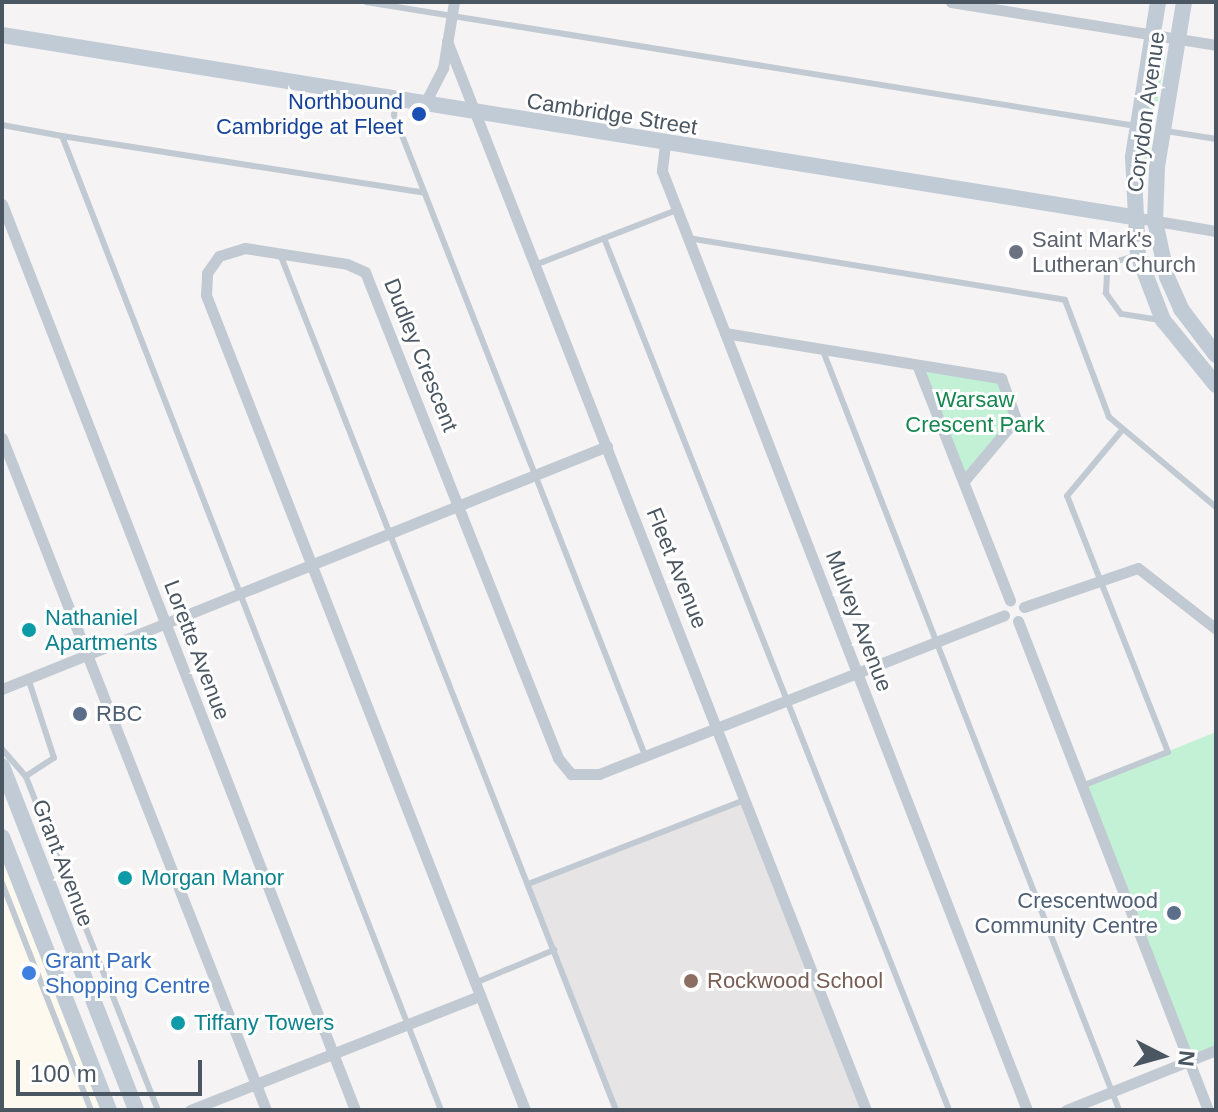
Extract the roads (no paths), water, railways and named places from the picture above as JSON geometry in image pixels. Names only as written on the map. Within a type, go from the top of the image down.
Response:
[{"type":"main road","name":"Corydon Avenue","points":[[1158,2],[1138,126],[1133,217],[1138,255],[1163,320],[1216,385]]},
{"type":"main road","name":"Corydon Avenue","points":[[1184,2],[1163,131],[1155,221],[1164,267],[1181,309],[1216,355]]},
{"type":"main road","name":"Cambridge Street","points":[[2,35],[478,115],[1133,217]]},
{"type":"main road","name":"Grant Avenue","points":[[2,766],[136,1110]]},
{"type":"main road","points":[[2,837],[109,1110]]},
{"type":"street","points":[[424,105],[443,68],[454,2]]},
{"type":"street","points":[[951,2],[1216,45]]},
{"type":"street","name":"Fleet Avenue","points":[[447,41],[866,1110]]},
{"type":"street","name":"Mulvey Avenue","points":[[665,145],[662,171],[1027,1110]]},
{"type":"street","name":"Lorette Avenue","points":[[2,204],[355,1110]]},
{"type":"street","name":"Cambridge Street","points":[[1133,217],[1216,231]]},
{"type":"street","name":"Dudley Crescent","points":[[525,1110],[206,288],[212,264],[227,251],[280,254],[347,264],[365,272],[565,769],[590,777],[645,755]]},
{"type":"street","points":[[725,333],[918,367],[1001,378],[1016,419],[964,481]]},
{"type":"street","points":[[918,367],[1010,600],[1024,607]]},
{"type":"street","points":[[2,438],[266,1110]]},
{"type":"street","points":[[2,689],[607,446]]},
{"type":"street","points":[[1208,1110],[1018,621],[1024,607],[1101,578],[1138,568],[1216,629]]},
{"type":"street","points":[[1004,615],[1010,600]]},
{"type":"street","points":[[645,755],[1004,615],[1018,621]]},
{"type":"street","points":[[190,1110],[480,996]]},
{"type":"street","points":[[1066,1110],[1216,1050]]},
{"type":"lane","points":[[366,2],[1138,126]]},
{"type":"lane","points":[[396,100],[394,115],[645,755]]},
{"type":"lane","points":[[2,125],[425,193]]},
{"type":"lane","points":[[1163,131],[1216,139]]},
{"type":"lane","points":[[62,136],[441,1110]]},
{"type":"lane","points":[[535,265],[677,210]]},
{"type":"lane","points":[[604,238],[789,698],[949,1110]]},
{"type":"lane","points":[[688,238],[1065,300],[1109,417],[1216,507]]},
{"type":"lane","points":[[280,254],[616,1110]]},
{"type":"lane","points":[[1163,320],[1121,314],[1106,293],[1107,273],[1118,261],[1138,255],[1164,267]]},
{"type":"lane","points":[[823,351],[1119,1110]]},
{"type":"lane","points":[[1082,786],[1168,752],[1067,496],[1123,429]]},
{"type":"lane","points":[[26,776],[54,758],[28,678]]},
{"type":"lane","points":[[2,749],[26,776],[158,1110]]},
{"type":"lane","points":[[528,884],[745,800]]},
{"type":"lane","points":[[2,883],[91,1110]]},
{"type":"lane","points":[[475,983],[554,950]]},
{"type":"place","name":"Northbound Cambridge at Fleet","points":[[419,114]]},
{"type":"place","name":"Saint Mark's Lutheran Church","points":[[1016,252]]},
{"type":"place","name":"Nathaniel Apartments","points":[[29,630]]},
{"type":"place","name":"RBC","points":[[80,714]]},
{"type":"place","name":"Morgan Manor","points":[[125,878]]},
{"type":"place","name":"Crescentwood Community Centre","points":[[1174,913]]},
{"type":"place","name":"Grant Park Shopping Centre","points":[[29,973]]},
{"type":"place","name":"Rockwood School","points":[[691,981]]},
{"type":"place","name":"Tiffany Towers","points":[[178,1023]]},
{"type":"park label","name":"Warsaw Crescent Park","points":[[975,412]]}]
